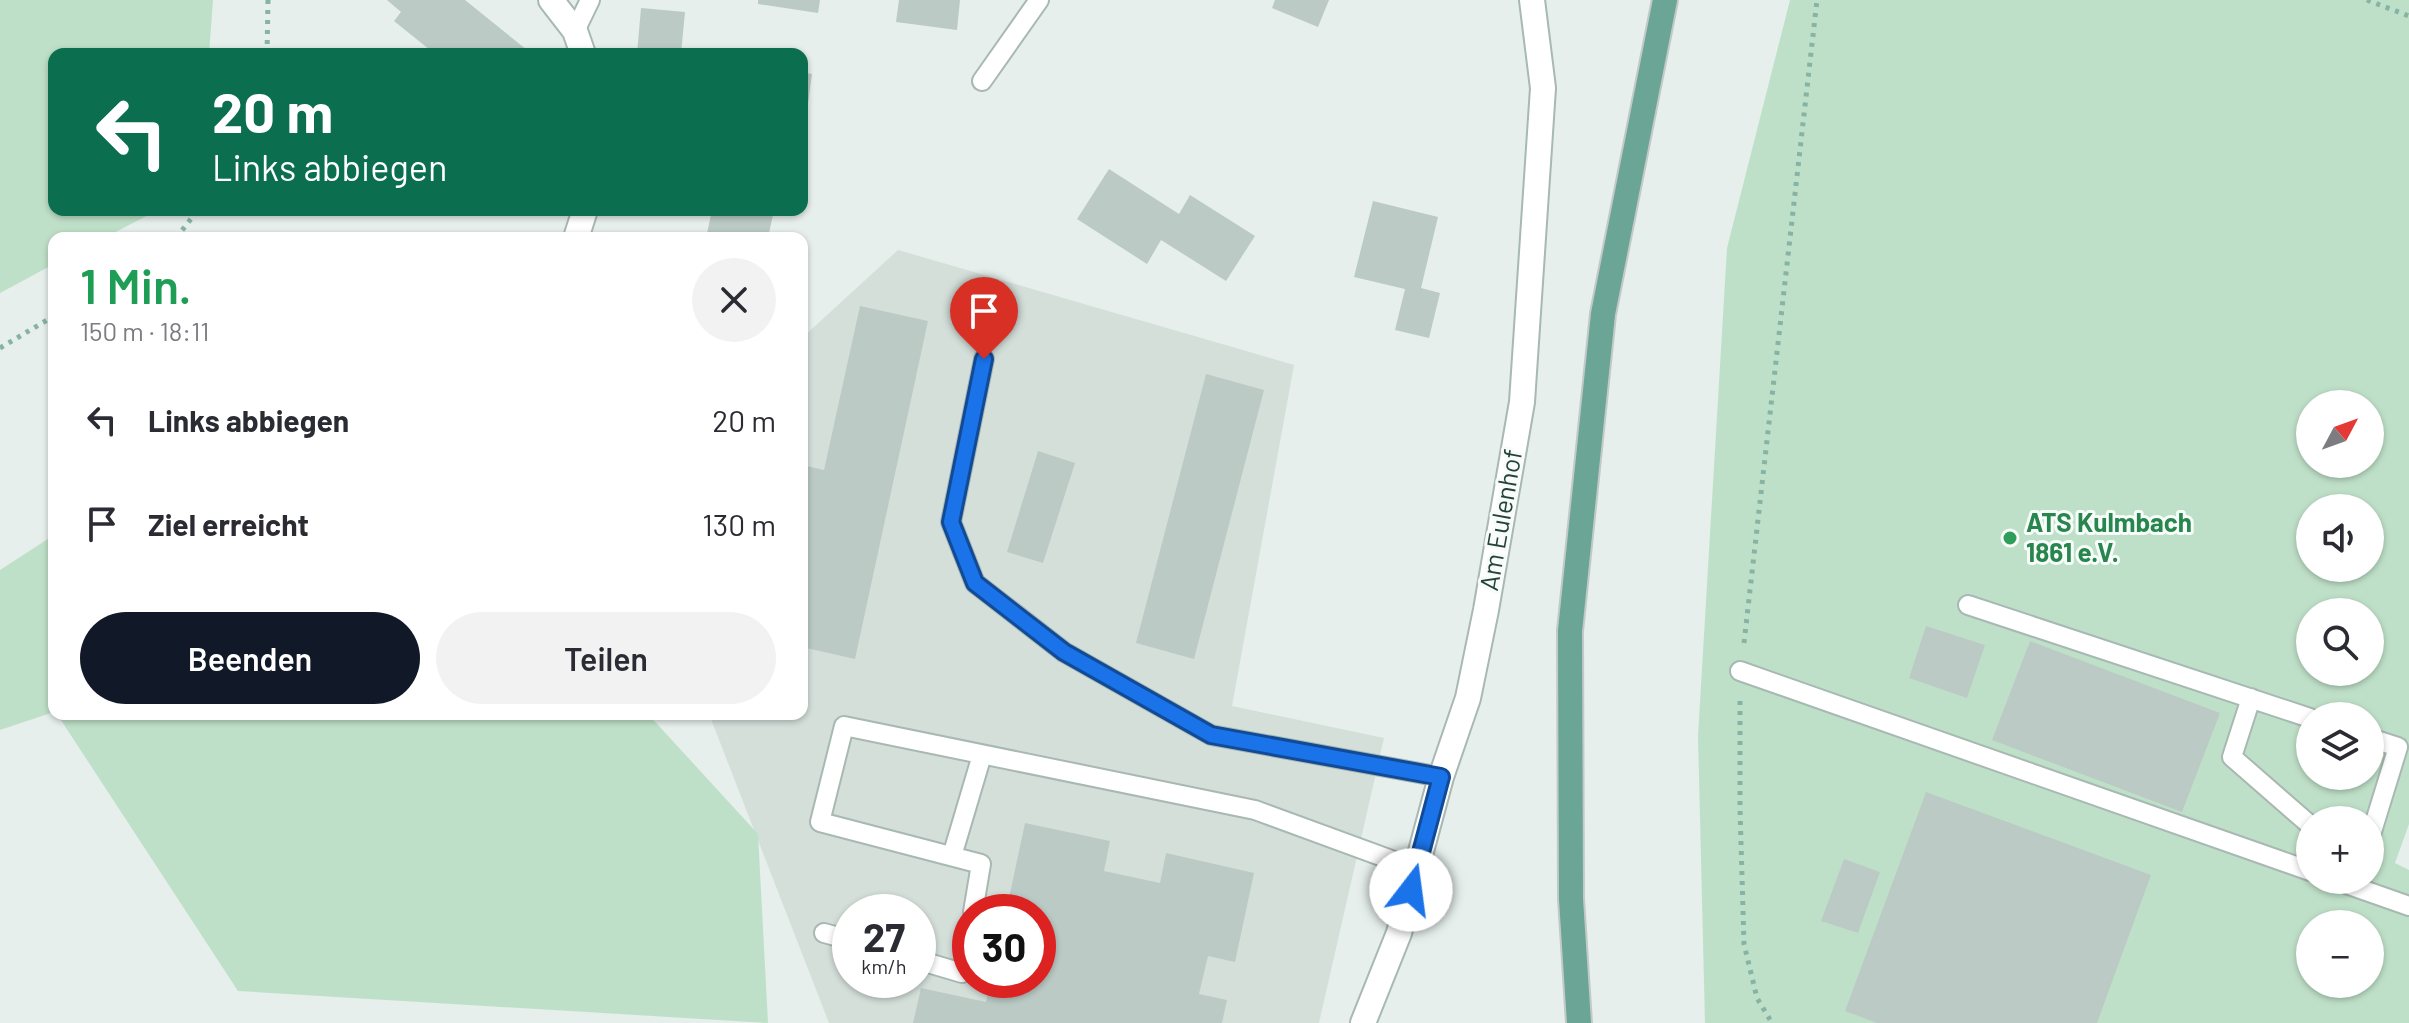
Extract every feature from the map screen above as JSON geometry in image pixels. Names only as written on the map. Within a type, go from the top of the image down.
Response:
[{"type":"main road","points":[[1579,1023],[1571,899],[1570,631],[1603,314],[1665,0]]},
{"type":"street","points":[[551,0],[579,43]]},
{"type":"street","name":"Am Eulenhof","points":[[1363,1023],[1399,933],[1441,777],[1468,698],[1522,402],[1543,88],[1532,0]]},
{"type":"lane","points":[[579,43],[590,0]]},
{"type":"lane","points":[[982,81],[1039,0]]},
{"type":"lane","points":[[984,359],[951,522],[975,583],[1064,652],[1211,735],[1441,777]]},
{"type":"lane","points":[[1968,605],[2296,713]]},
{"type":"lane","points":[[1740,671],[2296,866]]},
{"type":"lane","points":[[2251,698],[2232,757],[2296,813]]},
{"type":"lane","points":[[976,894],[981,864],[820,822],[844,726],[1255,810],[1416,869]]},
{"type":"lane","points":[[2380,806],[2398,747],[2384,742]]},
{"type":"lane","points":[[952,856],[982,755]]},
{"type":"lane","points":[[2381,894],[2409,906]]},
{"type":"lane","points":[[824,933],[832,935]]},
{"type":"path","points":[[267,48],[268,0]]},
{"type":"path","points":[[1772,1023],[1757,998],[1744,944],[1740,671],[1817,0]]},
{"type":"path","points":[[2367,0],[2409,16]]},
{"type":"path","points":[[181,232],[193,216]]},
{"type":"path","points":[[0,348],[48,320]]},
{"type":"shaded area","points":[[898,250],[1294,365],[1232,706],[1384,738],[1319,1023],[829,1023],[711,720],[808,720],[808,332]]},
{"type":"green space","points":[[0,0],[213,0],[209,48],[48,48],[48,216],[146,216],[116,232],[48,232],[48,267],[0,293]]},
{"type":"green space","name":"ATS Kulmbach 1861 e.V.","points":[[1790,0],[2409,0],[2409,824],[2395,863],[2409,870],[2409,1023],[1705,1023],[1698,736],[1727,248]]},
{"type":"green space","points":[[48,539],[48,714],[0,730],[0,570]]},
{"type":"green space","points":[[61,720],[654,720],[758,834],[768,1023],[238,991]]},
{"type":"building","points":[[387,0],[465,0],[525,48],[428,48],[394,21],[401,12]]},
{"type":"building","points":[[758,0],[820,0],[818,13],[758,4]]},
{"type":"building","points":[[899,0],[960,0],[957,30],[896,22]]},
{"type":"building","points":[[1275,0],[1329,0],[1318,27],[1272,8]]},
{"type":"building","points":[[641,8],[685,12],[682,48],[638,48]]},
{"type":"building","points":[[808,73],[812,74],[808,104]]},
{"type":"building","points":[[1109,169],[1179,214],[1190,195],[1255,236],[1226,281],[1161,240],[1147,264],[1077,219]]},
{"type":"building","points":[[1373,201],[1438,217],[1421,288],[1440,293],[1429,338],[1395,330],[1405,289],[1354,277]]},
{"type":"building","points":[[711,216],[773,216],[769,232],[707,232]]},
{"type":"building","points":[[860,306],[928,321],[855,659],[808,648],[808,466],[824,470]]},
{"type":"building","points":[[1206,374],[1264,390],[1194,659],[1136,643]]},
{"type":"building","points":[[1038,451],[1075,463],[1043,563],[1007,552]]},
{"type":"building","points":[[1926,626],[1985,645],[1967,698],[1909,678]]},
{"type":"building","points":[[2030,641],[2220,713],[2182,812],[1992,740]]},
{"type":"building","points":[[1926,792],[2151,875],[2097,1023],[1877,1023],[1845,1011]]},
{"type":"building","points":[[1025,823],[1110,841],[1104,871],[1160,883],[1166,853],[1254,873],[1235,962],[1208,956],[1199,994],[1227,1000],[1222,1023],[913,1023],[919,998],[936,998],[936,991],[952,995],[952,998],[986,1002],[987,998],[1056,998],[1056,894],[1010,894]]},
{"type":"building","points":[[1844,859],[1880,872],[1858,933],[1821,921]]},
{"type":"place","name":"ATS Kulmbach 1861 e.V.","points":[[2010,538]]},
{"type":"route","points":[[984,359],[951,522],[975,583],[1064,652],[1211,735],[1441,777],[1411,890]]}]
